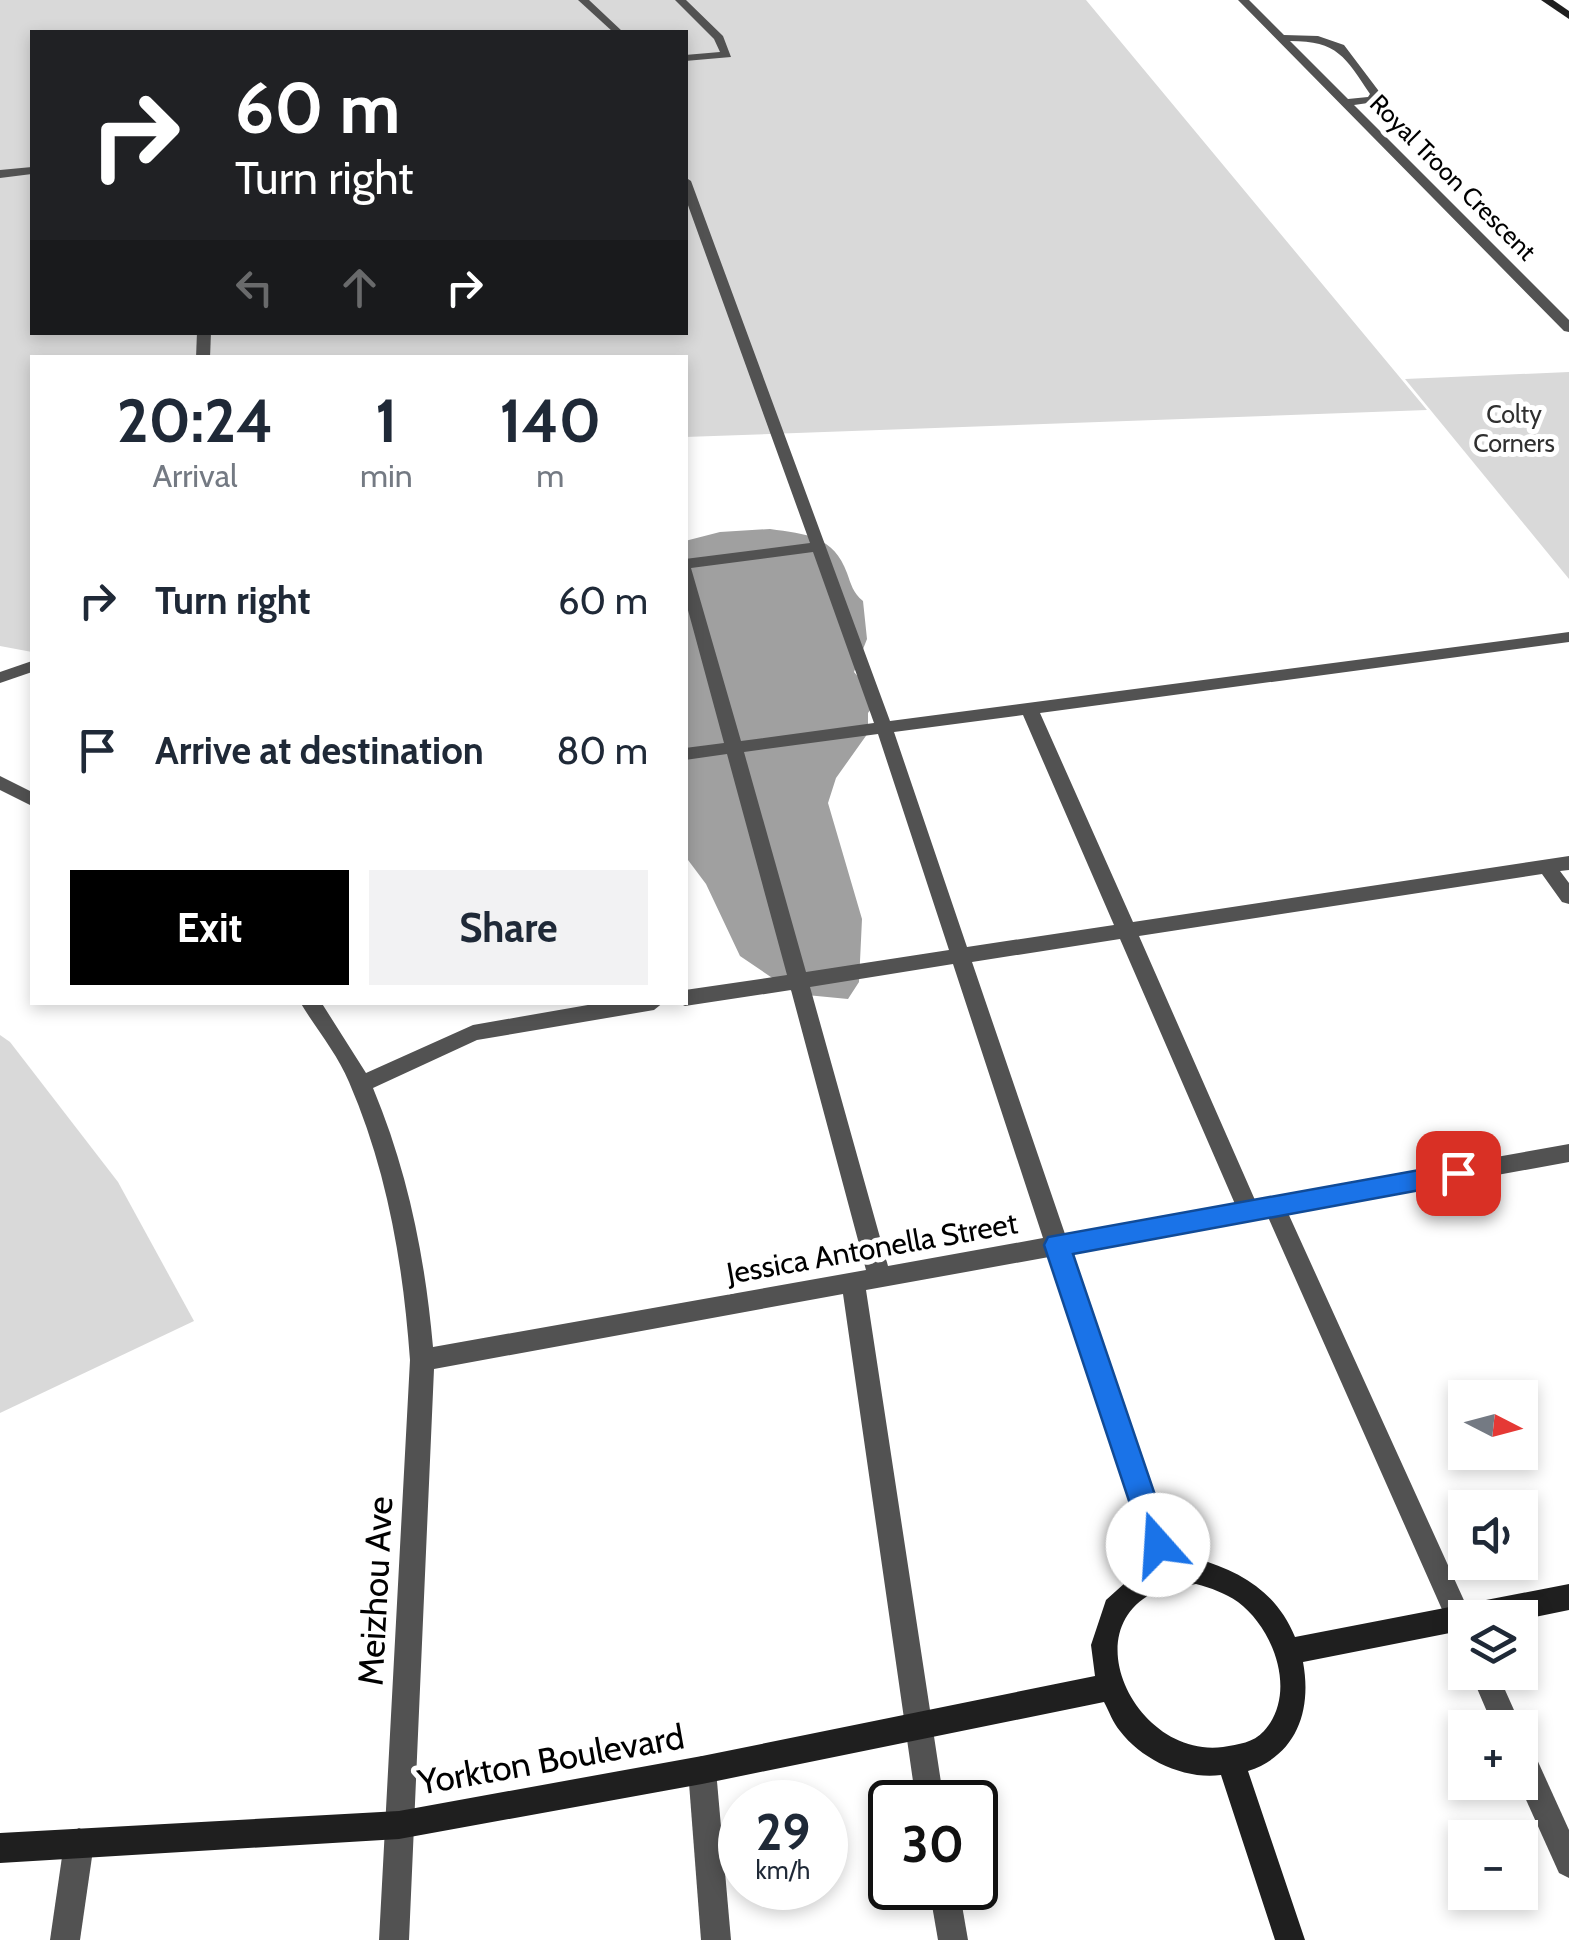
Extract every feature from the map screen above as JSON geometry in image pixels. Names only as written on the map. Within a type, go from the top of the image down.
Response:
[{"type":"street","points":[[583,0],[616,30]]},
{"type":"street","points":[[680,0],[719,38],[726,55],[688,58]]},
{"type":"street","name":"Royal Troon Crescent","points":[[1244,0],[1569,328]]},
{"type":"street","points":[[1546,0],[1569,16]]},
{"type":"street","name":"Royal Troon Crescent","points":[[1282,38],[1323,38],[1340,44],[1376,94],[1371,100],[1346,102]]},
{"type":"street","points":[[0,174],[30,171]]},
{"type":"street","points":[[688,188],[886,730],[1166,1572]]},
{"type":"street","points":[[688,567],[819,547]]},
{"type":"street","points":[[688,578],[880,1277]]},
{"type":"street","points":[[688,754],[1569,637]]},
{"type":"street","points":[[0,678],[30,667]]},
{"type":"street","points":[[1030,710],[1129,929],[1450,1600]]},
{"type":"street","points":[[0,782],[30,799]]},
{"type":"street","points":[[688,998],[1569,863]]},
{"type":"street","points":[[1548,866],[1569,897]]},
{"type":"street","name":"Meizhou Ave","points":[[312,1005],[360,1085],[392,1167],[418,1308],[422,1360],[394,1940]]},
{"type":"street","points":[[360,1085],[474,1033],[637,1005]]},
{"type":"street","name":"Jessica Antonella Street","points":[[422,1360],[1569,1153]]},
{"type":"street","points":[[853,1282],[926,1780]]},
{"type":"street","points":[[1196,1571],[1226,1580],[1253,1597],[1290,1650],[1294,1681],[1290,1710],[1278,1735],[1258,1754],[1231,1764],[1201,1764],[1172,1756],[1134,1727],[1109,1687],[1103,1660],[1104,1635],[1112,1612],[1126,1593],[1166,1572],[1196,1571]]},
{"type":"street","points":[[1538,1606],[1569,1598]]},
{"type":"street","points":[[1290,1650],[1448,1627]]},
{"type":"street","name":"Yorkton Boulevard","points":[[0,1848],[399,1826],[702,1770],[1109,1687]]},
{"type":"street","points":[[1231,1764],[1290,1940]]},
{"type":"street","points":[[702,1770],[716,1940]]},
{"type":"street","points":[[1538,1794],[1569,1863]]},
{"type":"street","points":[[65,1940],[79,1843]]},
{"type":"street","points":[[947,1910],[952,1940]]},
{"type":"green space","points":[[0,0],[1086,0],[1427,410],[688,437],[688,355],[30,355],[30,652],[0,646]]},
{"type":"green space","name":"Colty Corners","points":[[1569,372],[1569,579],[1405,379]]},
{"type":"green space","points":[[0,1035],[10,1042],[118,1182],[194,1321],[0,1413]]},
{"type":"shaded area","points":[[770,529],[817,539],[835,551],[863,601],[867,639],[854,672],[866,686],[873,706],[868,713],[868,733],[836,778],[828,803],[862,919],[859,982],[848,999],[796,994],[740,956],[706,884],[688,860],[688,540],[720,532]]},
{"type":"route","points":[[1158,1545],[1057,1245],[1458,1173]]}]
